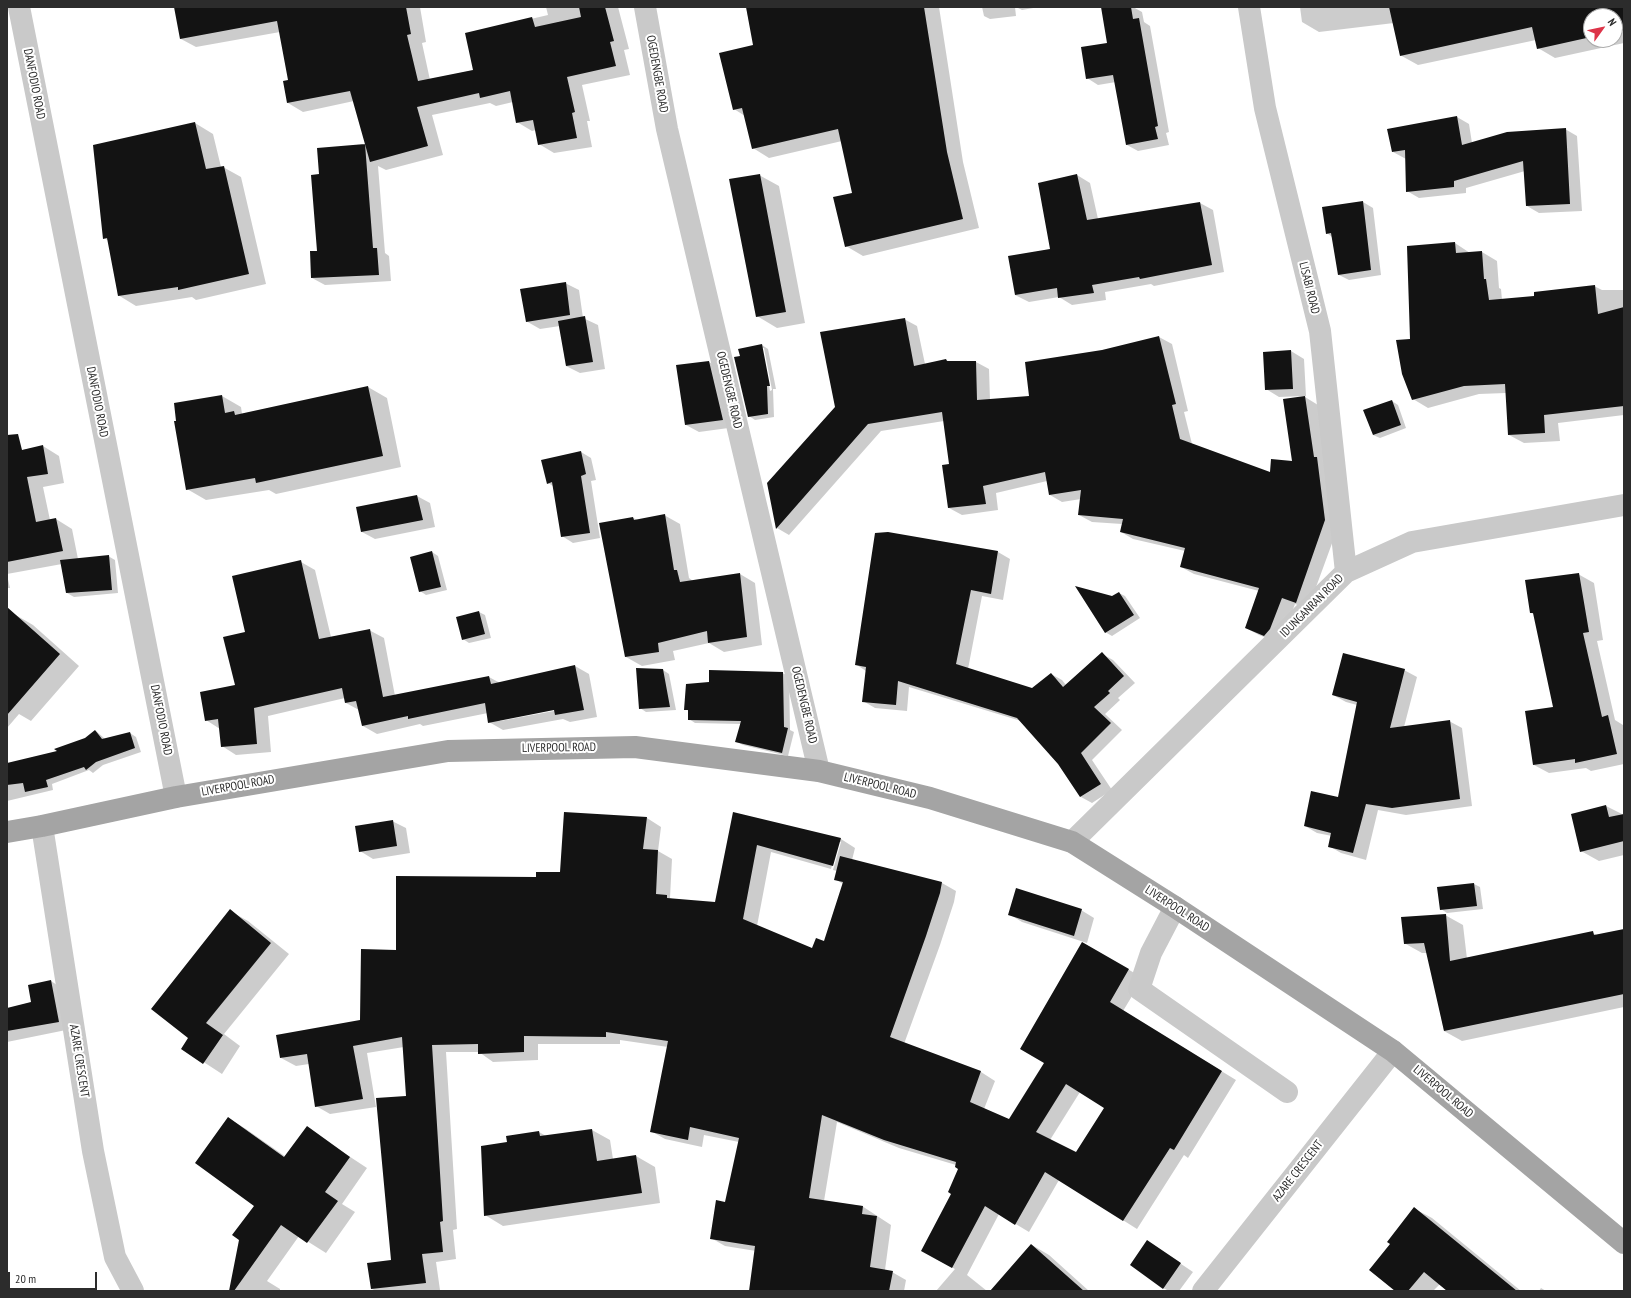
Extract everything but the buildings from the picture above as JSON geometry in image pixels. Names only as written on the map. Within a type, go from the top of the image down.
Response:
[{"type":"main road","name":"LIVERPOOL ROAD","points":[[7,832],[42,826],[176,797],[448,751],[635,747],[820,771],[930,798],[1072,842],[1175,907],[1393,1051],[1624,1244]]},
{"type":"street","name":"DANFODIO ROAD","points":[[19,7],[176,797]]},
{"type":"street","name":"OGEDENGBE ROAD","points":[[645,7],[667,129],[820,771]]},
{"type":"street","name":"LISABI ROAD","points":[[1249,7],[1265,108],[1320,331],[1346,572]]},
{"type":"street","name":"IDUNGANRAN ROAD","points":[[1072,842],[1346,572],[1412,542],[1624,504]]},
{"type":"street","name":"AZARE CRESCENT","points":[[42,826],[93,1151],[115,1257],[133,1291]]},
{"type":"street","points":[[1175,907],[1151,953],[1139,989],[1287,1092]]},
{"type":"street","name":"AZARE CRESCENT","points":[[1203,1291],[1393,1051]]}]
